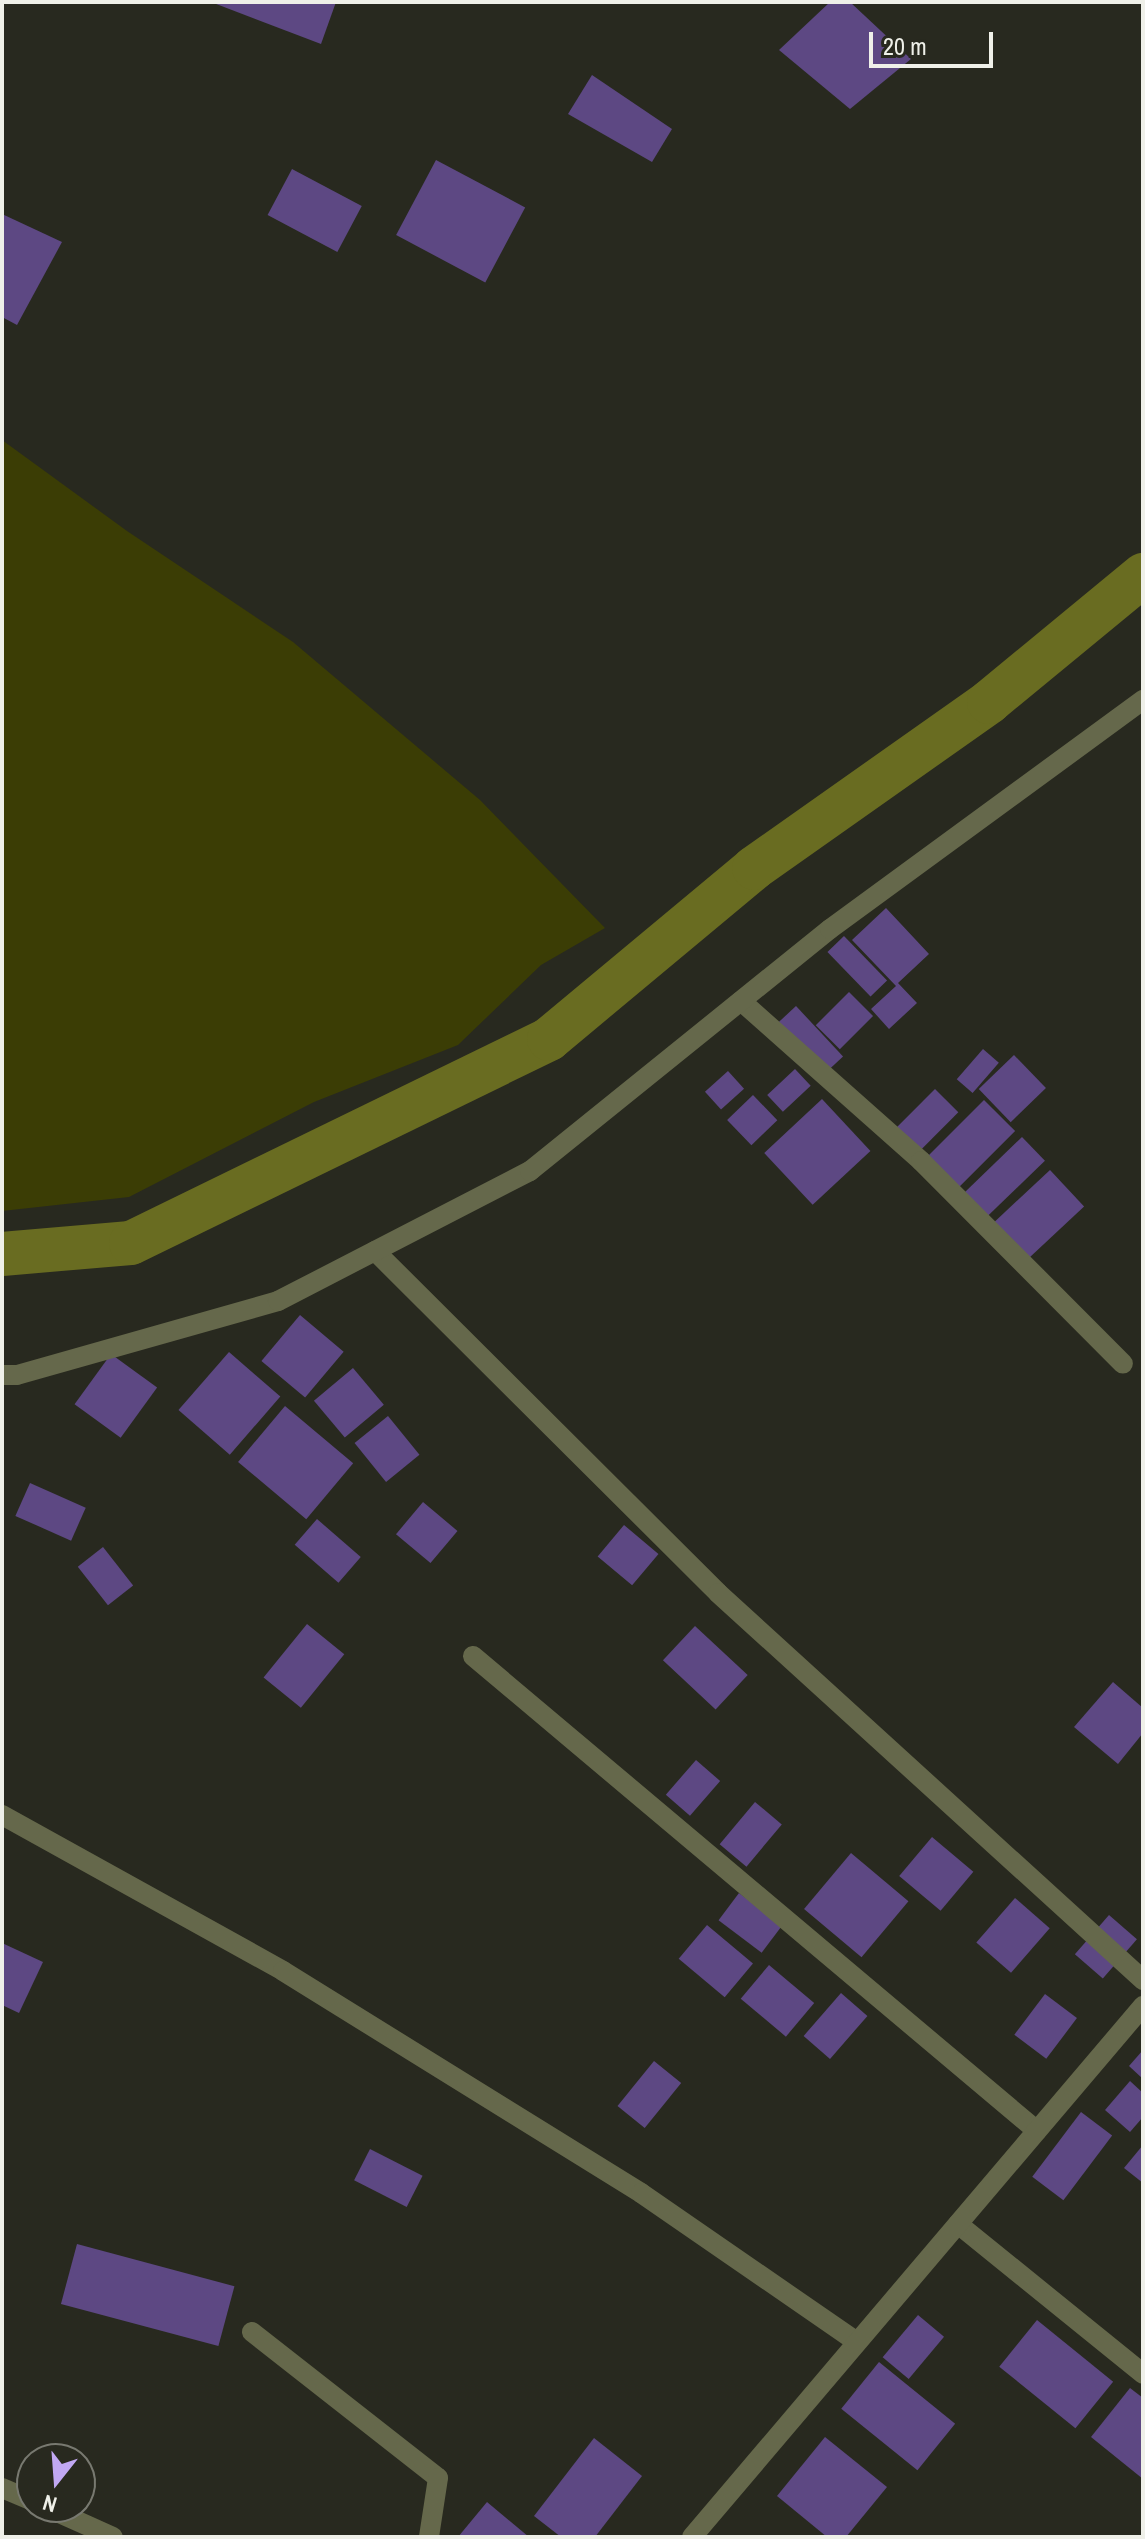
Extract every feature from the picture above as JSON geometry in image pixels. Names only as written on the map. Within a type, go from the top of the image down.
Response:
[{"type":"street","points":[[2,1375],[17,1375],[278,1301],[530,1171],[830,929],[1143,700]]},
{"type":"street","points":[[741,1001],[921,1161],[1123,1364]]},
{"type":"street","points":[[375,1251],[718,1593],[1143,1980]]},
{"type":"street","points":[[473,1656],[1037,2131]]},
{"type":"street","points":[[2,1815],[296,1979],[641,2193],[857,2342]]},
{"type":"street","points":[[692,2537],[1143,2006]]},
{"type":"street","points":[[958,2224],[1143,2374]]},
{"type":"street","points":[[252,2332],[438,2478],[429,2537]]},
{"type":"street","points":[[82,2523],[113,2537]]},
{"type":"shaded area","points":[[2,440],[127,531],[293,642],[480,800],[605,928],[541,965],[458,1045],[314,1102],[129,1197],[2,1211]]},
{"type":"building","points":[[211,2],[336,2],[321,44]]},
{"type":"building","points":[[830,2],[850,2],[911,59],[850,109],[779,50]]},
{"type":"building","points":[[592,75],[672,129],[652,162],[568,114]]},
{"type":"building","points":[[436,160],[525,207],[485,282],[396,235]]},
{"type":"building","points":[[292,169],[362,206],[337,252],[268,215]]},
{"type":"building","points":[[2,214],[62,242],[17,325],[2,317]]},
{"type":"building","points":[[886,908],[929,954],[898,983],[917,1003],[889,1029],[871,1009],[896,986],[852,940]]},
{"type":"building","points":[[844,936],[887,981],[871,997],[827,952]]},
{"type":"building","points":[[849,992],[873,1016],[840,1049],[816,1025]]},
{"type":"building","points":[[796,1006],[843,1056],[825,1074],[778,1023]]},
{"type":"building","points":[[983,1049],[999,1063],[973,1093],[957,1079]]},
{"type":"building","points":[[1014,1055],[1046,1088],[1011,1122],[979,1089]]},
{"type":"building","points":[[795,1069],[811,1086],[783,1112],[767,1095]]},
{"type":"building","points":[[728,1071],[744,1089],[721,1110],[705,1092]]},
{"type":"building","points":[[935,1089],[958,1112],[919,1151],[896,1128]]},
{"type":"building","points":[[753,1095],[777,1120],[751,1145],[727,1120]]},
{"type":"building","points":[[822,1099],[870,1151],[813,1205],[764,1153]]},
{"type":"building","points":[[984,1100],[1015,1131],[957,1189],[926,1158]]},
{"type":"building","points":[[1022,1137],[1045,1161],[987,1217],[964,1193]]},
{"type":"building","points":[[1050,1170],[1084,1207],[1026,1260],[992,1224]]},
{"type":"building","points":[[300,1315],[344,1352],[305,1398],[261,1361]]},
{"type":"building","points":[[229,1352],[280,1397],[230,1455],[178,1410]]},
{"type":"building","points":[[111,1354],[157,1388],[121,1438],[75,1404]]},
{"type":"building","points":[[353,1368],[384,1405],[345,1438],[314,1401]]},
{"type":"building","points":[[285,1406],[353,1463],[306,1519],[238,1462]]},
{"type":"building","points":[[388,1416],[419,1455],[386,1482],[355,1443]]},
{"type":"building","points":[[30,1483],[86,1508],[71,1541],[15,1516]]},
{"type":"building","points":[[423,1502],[457,1531],[430,1563],[396,1534]]},
{"type":"building","points":[[317,1519],[361,1557],[338,1583],[295,1545]]},
{"type":"building","points":[[624,1525],[658,1554],[632,1585],[598,1556]]},
{"type":"building","points":[[103,1547],[133,1586],[108,1605],[78,1567]]},
{"type":"building","points":[[307,1624],[344,1654],[301,1708],[264,1678]]},
{"type":"building","points":[[695,1626],[748,1675],[716,1709],[663,1660]]},
{"type":"building","points":[[1113,1682],[1143,1708],[1143,1733],[1118,1764],[1074,1727]]},
{"type":"building","points":[[696,1760],[720,1781],[690,1816],[666,1795]]},
{"type":"building","points":[[755,1802],[782,1824],[746,1867],[720,1844]]},
{"type":"building","points":[[932,1837],[973,1872],[941,1911],[899,1876]]},
{"type":"building","points":[[851,1853],[908,1901],[862,1957],[804,1909]]},
{"type":"building","points":[[739,1893],[782,1925],[762,1953],[719,1920]]},
{"type":"building","points":[[1015,1898],[1050,1928],[1011,1973],[976,1943]]},
{"type":"building","points":[[1109,1915],[1137,1939],[1103,1979],[1075,1954]]},
{"type":"building","points":[[707,1925],[753,1964],[725,1997],[679,1959]]},
{"type":"building","points":[[2,1943],[43,1962],[19,2013],[2,2005]]},
{"type":"building","points":[[769,1965],[814,2003],[786,2037],[741,1999]]},
{"type":"building","points":[[841,1993],[867,2016],[830,2059],[804,2036]]},
{"type":"building","points":[[1045,1994],[1077,2018],[1046,2059],[1014,2035]]},
{"type":"building","points":[[1143,2050],[1143,2079],[1129,2066]]},
{"type":"building","points":[[654,2061],[681,2083],[645,2128],[617,2106]]},
{"type":"building","points":[[1130,2081],[1143,2093],[1143,2117],[1130,2132],[1105,2110]]},
{"type":"building","points":[[1081,2112],[1112,2135],[1063,2200],[1032,2177]]},
{"type":"building","points":[[1143,2145],[1143,2183],[1124,2168]]},
{"type":"building","points":[[370,2149],[423,2176],[407,2207],[354,2180]]},
{"type":"building","points":[[77,2244],[234,2286],[218,2346],[61,2304]]},
{"type":"building","points":[[918,2315],[944,2337],[909,2379],[883,2357]]},
{"type":"building","points":[[1037,2320],[1113,2382],[1075,2428],[999,2367]]},
{"type":"building","points":[[879,2362],[955,2424],[917,2470],[841,2409]]},
{"type":"building","points":[[1130,2388],[1143,2398],[1143,2479],[1091,2437]]},
{"type":"building","points":[[825,2437],[887,2487],[846,2537],[827,2537],[777,2496]]},
{"type":"building","points":[[594,2438],[642,2476],[595,2537],[561,2537],[534,2516]]},
{"type":"building","points":[[487,2502],[529,2537],[458,2537]]},
{"type":"waterway","points":[[2,1254],[131,1243],[549,1039],[754,868],[989,702],[1143,575]]}]
